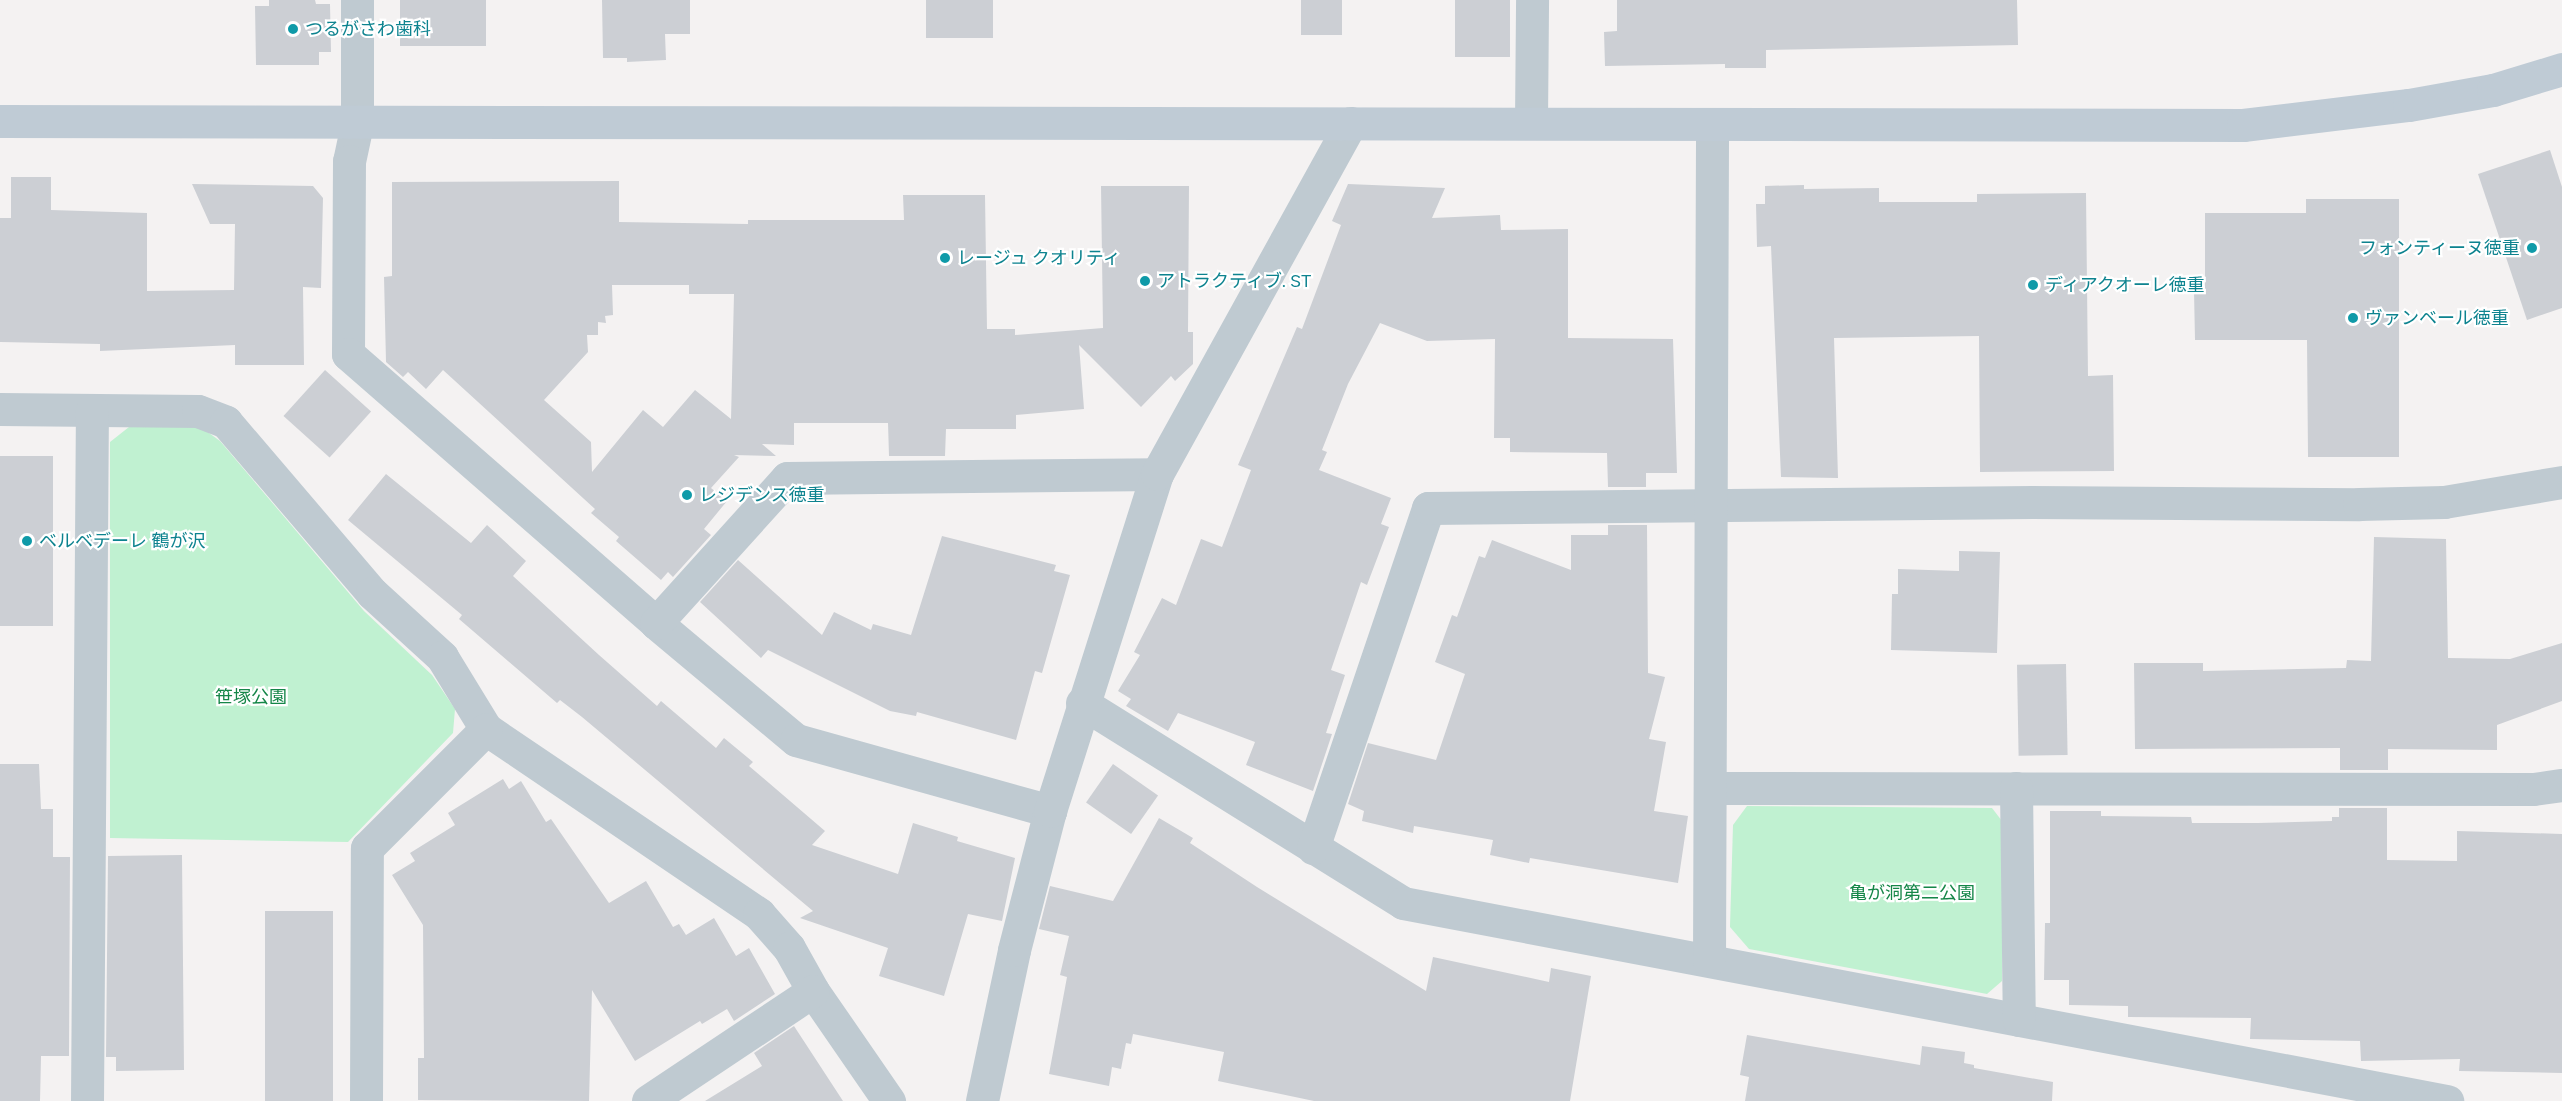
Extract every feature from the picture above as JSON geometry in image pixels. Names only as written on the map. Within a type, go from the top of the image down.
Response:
[{"type":"street","points":[[357,0],[357,124],[349,161],[348,354],[656,623],[796,741],[1050,810]]},
{"type":"street","points":[[1531,122],[1532,0]]},
{"type":"street","points":[[0,122],[357,124],[1531,122],[1712,126],[2243,125],[2409,105],[2493,90],[2562,69]]},
{"type":"street","points":[[990,1099],[1014,950],[1050,810],[1082,703],[1157,474],[1351,123]]},
{"type":"street","points":[[1709,960],[1712,788],[1709,504],[1712,126]]},
{"type":"street","points":[[0,409],[198,411],[226,422],[372,593],[442,657],[486,729],[759,914],[789,948],[813,991],[889,1101]]},
{"type":"street","points":[[87,1101],[92,410]]},
{"type":"street","points":[[656,623],[788,478],[1157,474]]},
{"type":"street","points":[[1313,848],[1428,508],[1709,504],[2359,504],[2444,502],[2562,482]]},
{"type":"street","points":[[1082,703],[1403,903],[1617,946],[1709,960],[2447,1101]]},
{"type":"street","points":[[366,1101],[368,848],[486,729]]},
{"type":"street","points":[[1712,788],[2533,789],[2562,785]]},
{"type":"street","points":[[2016,788],[2019,1020]]},
{"type":"street","points":[[648,1101],[813,991]]},
{"type":"green space","name":"笹塚公園","points":[[198,425],[220,441],[364,611],[432,675],[455,709],[453,733],[348,842],[110,838],[110,442],[129,427]]},
{"type":"green space","name":"亀が洞第二公園","points":[[1747,806],[1992,808],[2002,821],[2002,981],[1987,994],[1749,949],[1730,927],[1733,825]]},
{"type":"building","name":"つるがさわ歯科","points":[[269,0],[315,0],[316,4],[330,4],[331,52],[319,52],[319,65],[256,65],[255,6],[269,6]]},
{"type":"building","points":[[400,0],[486,0],[486,46],[400,46]]},
{"type":"building","points":[[602,0],[690,0],[690,34],[665,34],[666,60],[627,62],[627,58],[603,58]]},
{"type":"building","points":[[926,0],[993,0],[993,38],[926,38]]},
{"type":"building","points":[[1301,0],[1342,0],[1342,35],[1301,35]]},
{"type":"building","points":[[1455,0],[1510,0],[1510,57],[1455,57]]},
{"type":"building","points":[[1617,0],[2017,0],[2018,45],[1766,50],[1766,68],[1725,68],[1725,64],[1605,66],[1604,32],[1617,31]]},
{"type":"building","name":"フォンティーヌ徳重","points":[[2550,150],[2562,187],[2562,308],[2527,320],[2478,174]]},
{"type":"building","points":[[11,177],[51,177],[51,210],[147,213],[147,291],[234,290],[235,224],[210,224],[192,184],[313,186],[323,198],[321,288],[303,287],[304,365],[235,365],[235,345],[100,351],[100,344],[0,342],[0,218],[11,218]]},
{"type":"building","points":[[619,181],[619,222],[748,224],[748,220],[904,220],[903,195],[985,195],[987,329],[1015,329],[1015,335],[1103,328],[1101,186],[1189,186],[1188,332],[1193,332],[1193,364],[1175,381],[1171,376],[1141,407],[1079,345],[1084,409],[1016,415],[1016,429],[946,429],[945,456],[889,456],[888,423],[794,423],[794,445],[762,444],[776,456],[734,455],[739,457],[711,488],[727,501],[704,529],[711,535],[673,577],[668,572],[661,580],[616,541],[619,537],[591,513],[595,509],[443,370],[426,389],[408,372],[403,377],[386,362],[384,277],[392,276],[392,182]],"holes":[[[612,285],[689,285],[689,294],[734,294],[731,419],[695,390],[663,427],[643,410],[592,472],[591,442],[544,400],[588,352],[587,335],[598,335],[598,322],[606,323],[605,316],[613,315]]]},
{"type":"building","points":[[1348,184],[1445,188],[1432,218],[1500,215],[1501,230],[1568,229],[1568,338],[1673,339],[1677,473],[1646,473],[1646,487],[1608,487],[1607,453],[1510,452],[1510,438],[1494,438],[1495,339],[1427,341],[1380,323],[1348,384],[1322,450],[1327,452],[1319,470],[1391,498],[1381,524],[1389,527],[1367,585],[1361,582],[1331,670],[1345,675],[1326,733],[1332,734],[1313,791],[1246,765],[1255,742],[1178,713],[1168,731],[1126,706],[1131,699],[1118,691],[1140,655],[1134,652],[1162,598],[1176,605],[1201,539],[1222,547],[1251,470],[1238,465],[1297,327],[1302,329],[1341,225],[1332,221]]},
{"type":"building","points":[[1804,185],[1804,189],[1879,188],[1879,202],[1977,202],[1977,194],[2086,193],[2088,376],[2113,375],[2114,471],[1980,472],[1979,336],[1834,338],[1838,478],[1781,477],[1771,246],[1757,247],[1756,204],[1765,204],[1765,186]]},
{"type":"building","name":"ヴァンベール徳重","points":[[2306,199],[2399,199],[2399,457],[2308,457],[2307,340],[2195,340],[2194,291],[2205,291],[2205,213],[2306,213]]},
{"type":"building","points":[[325,370],[371,411],[330,458],[284,416]]},
{"type":"building","name":"ベルベデーレ 鶴が沢","points":[[0,456],[53,456],[53,626],[0,626]]},
{"type":"building","points":[[386,474],[471,543],[487,525],[526,561],[513,576],[599,655],[657,706],[661,701],[716,748],[724,738],[753,762],[749,766],[825,831],[812,845],[898,874],[913,823],[958,837],[957,841],[1015,858],[1002,921],[968,914],[944,996],[879,976],[888,948],[800,918],[813,911],[582,717],[560,700],[557,703],[459,619],[462,615],[348,520]]},
{"type":"building","points":[[1608,525],[1647,525],[1648,673],[1665,677],[1649,739],[1666,742],[1654,811],[1688,816],[1678,883],[1530,858],[1529,863],[1490,855],[1493,840],[1414,826],[1413,833],[1362,821],[1364,811],[1348,804],[1368,743],[1436,760],[1465,674],[1435,662],[1452,615],[1457,617],[1479,556],[1485,558],[1492,540],[1571,570],[1571,535],[1608,535]]},
{"type":"building","points":[[942,536],[1056,565],[1054,571],[1070,575],[1042,673],[1035,671],[1016,740],[917,712],[916,716],[890,711],[768,650],[761,658],[700,602],[738,560],[822,635],[834,612],[871,630],[873,624],[911,635]]},
{"type":"building","points":[[2374,537],[2446,539],[2448,658],[2510,659],[2562,643],[2562,701],[2497,725],[2497,750],[2388,749],[2388,770],[2340,770],[2340,748],[2135,749],[2134,663],[2203,663],[2203,671],[2346,668],[2347,660],[2371,661]]},
{"type":"building","points":[[1959,551],[2000,552],[1997,653],[1891,650],[1892,594],[1898,594],[1898,569],[1959,571]]},
{"type":"building","points":[[2066,664],[2068,755],[2019,756],[2017,665]]},
{"type":"building","points":[[0,764],[39,764],[41,809],[53,809],[53,857],[70,857],[69,1056],[41,1056],[40,1101],[0,1101]]},
{"type":"building","points":[[1113,764],[1158,796],[1131,834],[1086,803]]},
{"type":"building","points":[[503,779],[509,789],[521,781],[546,822],[551,819],[609,903],[646,881],[673,927],[679,924],[686,935],[714,918],[736,956],[749,948],[775,994],[734,1021],[727,1009],[702,1024],[700,1021],[635,1061],[592,990],[589,1101],[418,1100],[418,1058],[424,1058],[423,925],[392,875],[415,861],[410,853],[455,825],[448,813]]},
{"type":"building","points":[[2339,808],[2387,808],[2387,860],[2457,861],[2457,831],[2562,834],[2562,1073],[2459,1071],[2460,1059],[2361,1061],[2360,1041],[2250,1039],[2251,1018],[2128,1017],[2128,1006],[2069,1005],[2069,980],[2044,980],[2045,923],[2050,923],[2050,811],[2101,811],[2101,816],[2191,817],[2192,823],[2258,823],[2332,821],[2332,817],[2339,817]]},
{"type":"building","points":[[1159,818],[1193,838],[1190,843],[1257,887],[1426,991],[1433,957],[1549,982],[1551,968],[1591,976],[1570,1101],[1314,1101],[1218,1081],[1224,1052],[1133,1034],[1131,1044],[1126,1043],[1121,1069],[1112,1067],[1109,1086],[1049,1074],[1067,977],[1060,975],[1069,936],[1039,929],[1050,886],[1113,901]]},
{"type":"building","points":[[182,855],[184,1070],[116,1071],[116,1057],[106,1057],[108,856]]},
{"type":"building","points":[[265,911],[333,911],[333,1101],[265,1101]]},
{"type":"building","points":[[794,1026],[843,1101],[705,1101],[762,1066],[754,1053]]},
{"type":"building","points":[[1747,1035],[1920,1065],[1922,1046],[1965,1052],[1964,1063],[1974,1065],[1974,1068],[2053,1082],[2052,1101],[1745,1101],[1749,1077],[1740,1075]]},
{"type":"place","name":"つるがさわ歯科","points":[[293,29]]},
{"type":"place","name":"フォンティーヌ徳重","points":[[2532,248]]},
{"type":"place","name":"レージュ クオリティ","points":[[945,258]]},
{"type":"place","name":"アトラクティブ. ST","points":[[1145,281]]},
{"type":"place","name":"ディアクオーレ徳重","points":[[2033,285]]},
{"type":"place","name":"ヴァンベール徳重","points":[[2353,318]]},
{"type":"place","name":"レジデンス徳重","points":[[687,495]]},
{"type":"place","name":"ベルベデーレ 鶴が沢","points":[[27,541]]}]
